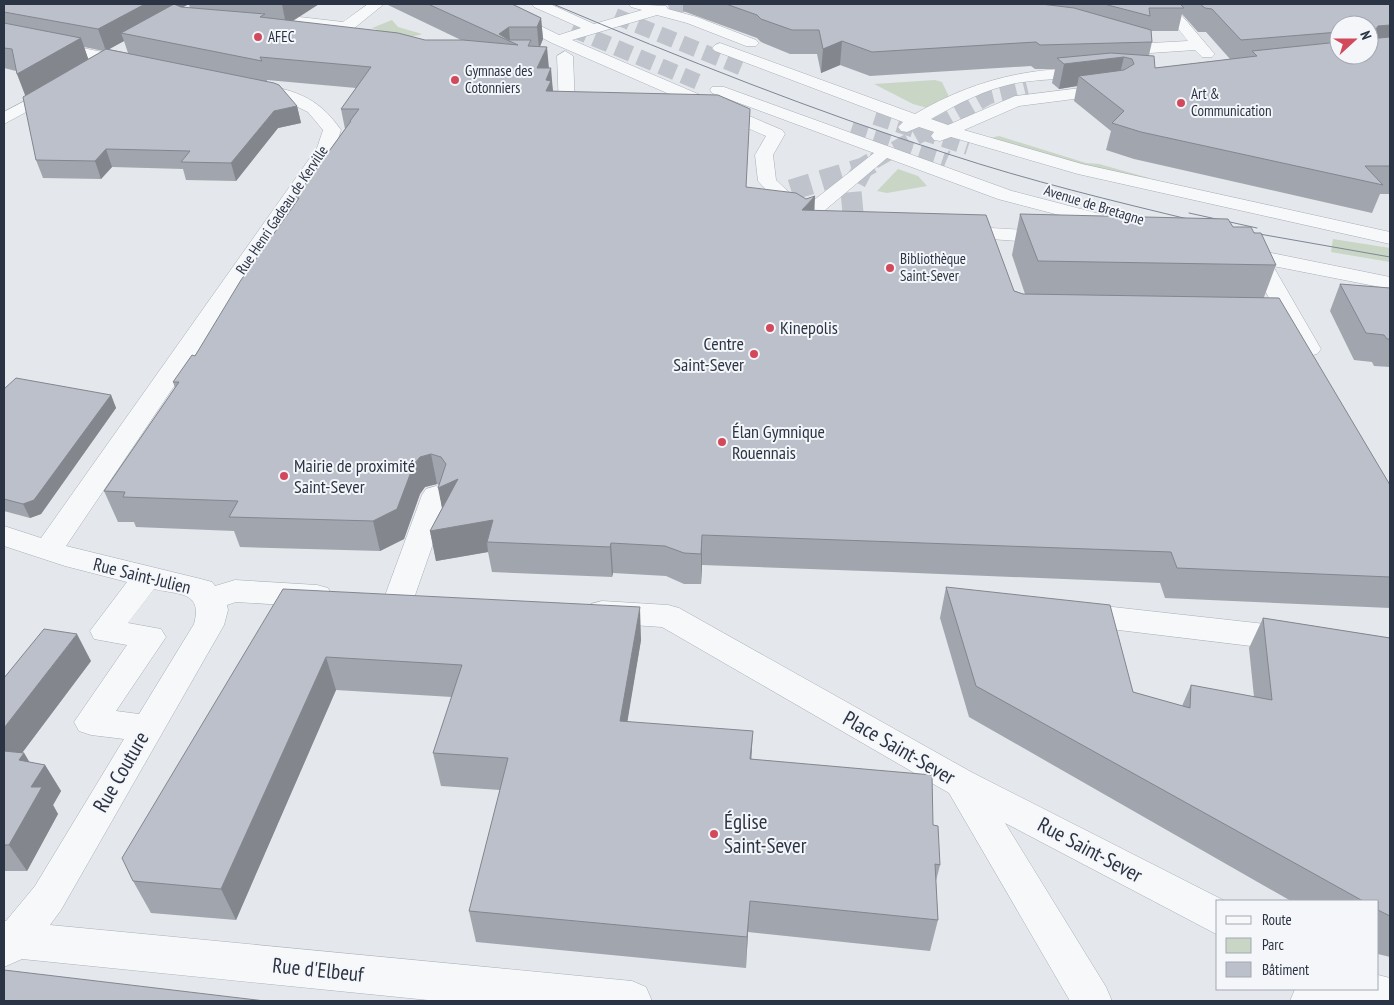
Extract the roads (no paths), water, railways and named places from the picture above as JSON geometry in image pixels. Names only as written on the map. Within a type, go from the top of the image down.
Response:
[{"type":"street","points":[[334,36],[377,4]]},
{"type":"street","points":[[485,4],[567,48],[776,134],[764,155],[767,181],[787,201],[808,215],[836,219]]},
{"type":"street","points":[[514,4],[572,29]]},
{"type":"street","points":[[539,4],[587,25]]},
{"type":"street","points":[[1165,4],[1215,64]]},
{"type":"street","points":[[547,56],[662,9]]},
{"type":"street","points":[[600,10],[662,9],[766,48]]},
{"type":"street","points":[[238,15],[347,27]]},
{"type":"street","points":[[248,29],[334,36],[358,40]]},
{"type":"street","points":[[1098,33],[1150,48],[1199,45]]},
{"type":"street","points":[[4,37],[147,66]]},
{"type":"street","points":[[89,70],[129,47]]},
{"type":"street","points":[[567,48],[567,107]]},
{"type":"street","points":[[720,48],[950,132],[1094,172],[1337,223],[1390,239]]},
{"type":"street","points":[[745,69],[875,117]]},
{"type":"street","points":[[808,215],[893,137],[916,121],[981,88],[1006,80],[1105,71]]},
{"type":"street","points":[[4,119],[72,80]]},
{"type":"street","points":[[851,130],[709,82],[875,153],[906,158],[1005,195],[1116,224]]},
{"type":"street","points":[[906,158],[925,144],[1025,93],[1125,82]]},
{"type":"street","name":"Rue Henri Gadeau de Kerville","points":[[48,550],[326,148],[332,130],[314,108],[284,94],[233,84]]},
{"type":"street","name":"Avenue de Bretagne","points":[[968,147],[1045,170],[1147,195],[1246,216],[1390,239]]},
{"type":"street","name":"Avenue de Bretagne","points":[[946,161],[1140,225],[1116,224]]},
{"type":"street","points":[[940,231],[995,243],[1045,237],[1076,222],[1116,224]]},
{"type":"street","points":[[1390,271],[1219,243],[1262,258],[1390,283]]},
{"type":"street","points":[[1262,258],[1262,268],[1280,317],[1320,368]]},
{"type":"street","name":"Rue Saint-Julien","points":[[4,536],[147,578],[201,590],[210,599],[235,590],[384,600],[436,495]]},
{"type":"street","points":[[147,578],[105,631],[150,637],[91,722],[147,728]]},
{"type":"street","name":"Rue Couture","points":[[8,943],[57,884],[209,625],[213,610],[210,599]]},
{"type":"street","name":"Place Saint-Sever","points":[[574,611],[668,616],[961,783],[1092,1001]]},
{"type":"street","points":[[1045,611],[1321,642]]},
{"type":"street","name":"Rue Saint-Sever","points":[[961,783],[1216,915]]},
{"type":"street","name":"Rue d'Elbeuf","points":[[8,943],[503,996],[632,1001]]},
{"type":"street","points":[[1310,1001],[1368,992]]},
{"type":"tunnel","points":[[669,8],[683,4]]},
{"type":"tunnel","points":[[615,16],[745,69]]},
{"type":"tunnel","points":[[572,29],[703,84]]},
{"type":"tunnel","points":[[924,133],[989,96],[1027,87]]},
{"type":"tunnel","points":[[875,117],[924,133]]},
{"type":"tunnel","points":[[851,130],[900,146]]},
{"type":"tunnel","points":[[900,146],[924,133]]},
{"type":"tunnel","points":[[924,133],[968,147]]},
{"type":"tunnel","points":[[874,161],[900,146]]},
{"type":"tunnel","points":[[900,146],[946,161],[944,160]]},
{"type":"tunnel","points":[[863,168],[877,160]]},
{"type":"tunnel","points":[[791,190],[863,168]]},
{"type":"tunnel","points":[[853,213],[851,191],[863,168]]},
{"type":"tram line","points":[[553,4],[749,84],[898,137],[1041,182],[1196,221]]},
{"type":"tram line","points":[[1189,213],[1257,228]]},
{"type":"tram line","points":[[1248,232],[1390,257]]},
{"type":"place","name":"AFEC","points":[[258,37]]},
{"type":"place","name":"Gymnase des Cotonniers","points":[[455,80]]},
{"type":"place","name":"Art & Communication","points":[[1181,103]]},
{"type":"place","name":"Bibliothèque Saint-Sever","points":[[890,268]]},
{"type":"place","name":"Kinepolis","points":[[770,328]]},
{"type":"place","name":"Centre Saint-Sever","points":[[754,354]]},
{"type":"place","name":"Élan Gymnique Rouennais","points":[[722,442]]},
{"type":"place","name":"Mairie de proximité Saint-Sever","points":[[284,476]]},
{"type":"place","name":"Église Saint-Sever","points":[[714,834]]}]
